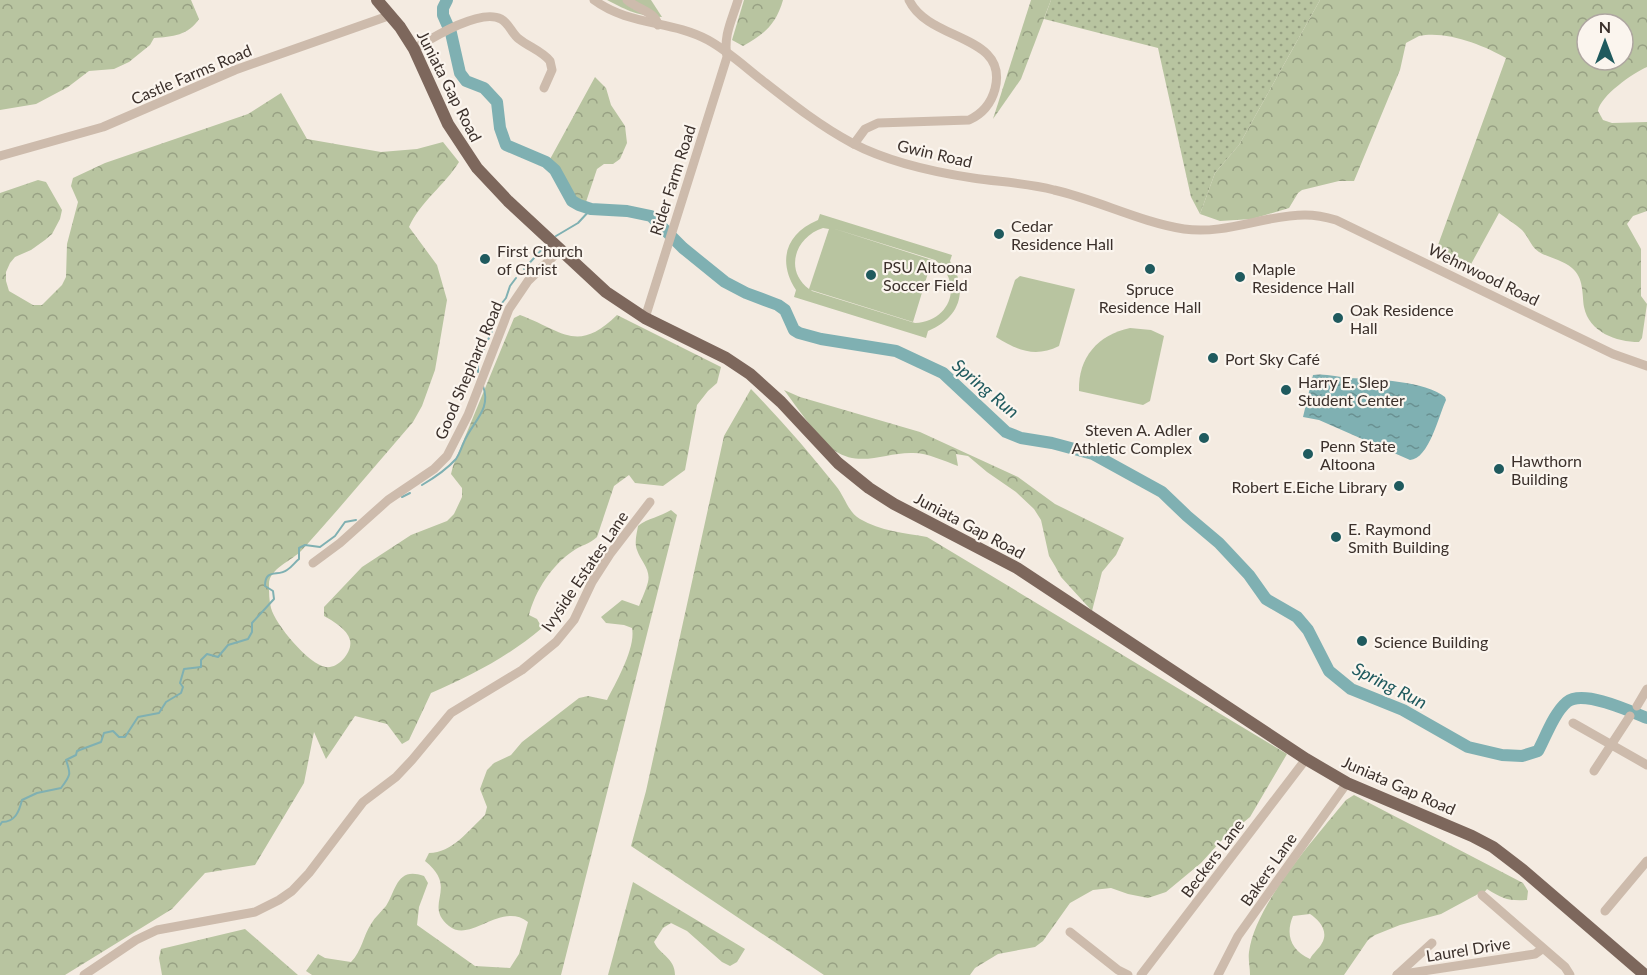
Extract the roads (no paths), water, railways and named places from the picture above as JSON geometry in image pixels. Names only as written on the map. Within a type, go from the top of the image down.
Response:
[{"type":"main road","name":"Juniata Gap Road","points":[[377,0],[391,15],[414,49],[448,123],[467,155],[489,181],[606,292],[645,318],[726,358],[750,374],[781,402],[838,463],[868,488],[1017,568],[1306,759],[1347,783],[1472,836],[1493,848],[1523,870],[1645,975]]},
{"type":"street","name":"Gwin Road","points":[[594,0],[617,15],[698,35],[726,51],[780,95],[826,127],[854,144],[889,158],[941,172],[1062,192],[1185,229],[1220,230],[1283,216],[1306,215]]},
{"type":"street","points":[[627,0],[639,9],[652,14],[658,20],[658,25]]},
{"type":"street","name":"Rider Farm Road","points":[[645,318],[727,57],[724,44],[738,0]]},
{"type":"street","points":[[854,144],[865,129],[878,123],[969,120],[981,112],[992,98],[997,72],[991,57],[978,47],[922,18],[909,0]]},
{"type":"street","name":"Castle Farms Road","points":[[0,156],[103,127],[235,70],[391,15]]},
{"type":"street","points":[[414,49],[483,16],[502,19],[514,35],[550,61],[552,70],[544,88]]},
{"type":"street","name":"Wehnwood Road","points":[[1306,215],[1336,220],[1613,354],[1647,366]]},
{"type":"street","name":"Good Shephard Road","points":[[313,563],[340,543],[388,500],[434,469],[447,456],[468,415],[509,309],[528,281],[560,250]]},
{"type":"street","name":"Ivyside Estates Lane","points":[[84,975],[136,940],[157,930],[255,912],[292,891],[309,873],[363,802],[396,777],[452,713],[461,705],[522,670],[556,642],[573,620],[592,582],[610,554],[650,502]]},
{"type":"street","points":[[1637,706],[1647,689]]},
{"type":"street","points":[[1594,771],[1630,717]]},
{"type":"street","points":[[1573,723],[1647,765]]},
{"type":"street","name":"Beckers Lane","points":[[1141,975],[1306,759]]},
{"type":"street","name":"Bakers Lane","points":[[1218,975],[1239,936],[1347,783]]},
{"type":"street","points":[[1605,911],[1647,861]]},
{"type":"street","points":[[1482,895],[1565,967],[1570,975]]},
{"type":"street","points":[[1070,932],[1128,975]]},
{"type":"street","points":[[1397,975],[1432,943]]},
{"type":"street","name":"Laurel Drive","points":[[1397,975],[1535,954],[1542,949]]},
{"type":"water","points":[[1313,375],[1413,384],[1426,387],[1445,397],[1446,400],[1428,445],[1417,458],[1410,460],[1319,420],[1303,417]]},
{"type":"waterway","name":"Spring Run","points":[[447,0],[443,8],[443,15],[451,33],[460,73],[466,81],[484,88],[497,102],[500,128],[506,145],[546,162],[555,170],[572,201],[591,209],[627,211],[651,216],[683,248],[725,282],[785,310],[794,330],[799,333],[821,339],[896,351],[943,373],[1006,432],[1021,438],[1052,443],[1093,454],[1162,492],[1219,543],[1249,575],[1266,599],[1297,617],[1308,630],[1329,671],[1351,689],[1403,710],[1468,747],[1502,755],[1522,756],[1538,751],[1558,712],[1567,702],[1574,699],[1584,698],[1607,702],[1647,718]]},
{"type":"waterway","points":[[556,236],[578,223],[591,209]]},
{"type":"waterway","points":[[524,269],[545,246]]},
{"type":"waterway","points":[[478,372],[478,362],[492,331],[494,313],[506,298],[516,278]]},
{"type":"waterway","points":[[422,485],[444,470],[457,457],[483,409],[485,402],[483,386]]},
{"type":"waterway","points":[[402,497],[410,493]]},
{"type":"waterway","points":[[0,825],[16,816],[22,800],[37,793],[61,788],[69,774],[66,760],[76,755],[77,751],[101,742],[104,733],[113,731],[119,737],[125,737],[138,717],[159,713],[166,702],[181,693],[183,687],[180,683],[184,669],[201,667],[201,660],[207,654],[218,657],[228,645],[248,639],[252,632],[252,623],[274,599],[273,591],[265,586],[267,577],[283,572],[299,559],[299,548],[305,545],[320,547],[335,536],[345,522],[356,520]]},
{"type":"place","name":"Cedar Residence Hall","points":[[999,234]]},
{"type":"place","name":"First Church of Christ","points":[[485,259]]},
{"type":"place","name":"Spruce Residence Hall","points":[[1150,269]]},
{"type":"place","name":"PSU Altoona Soccer Field","points":[[871,275]]},
{"type":"place","name":"Maple Residence Hall","points":[[1240,277]]},
{"type":"place","name":"Oak Residence Hall","points":[[1338,318]]},
{"type":"place","name":"Port Sky Café","points":[[1213,358]]},
{"type":"place","name":"Harry E. Slep Student Center","points":[[1286,390]]},
{"type":"place","name":"Steven A. Adler Athletic Complex","points":[[1204,438]]},
{"type":"place","name":"Penn State Altoona","points":[[1308,454]]},
{"type":"place","name":"Hawthorn Building","points":[[1499,469]]},
{"type":"place","name":"Robert E.Eiche Library","points":[[1399,486]]},
{"type":"place","name":"E. Raymond Smith Building","points":[[1336,537]]},
{"type":"place","name":"Science Building","points":[[1362,641]]}]
